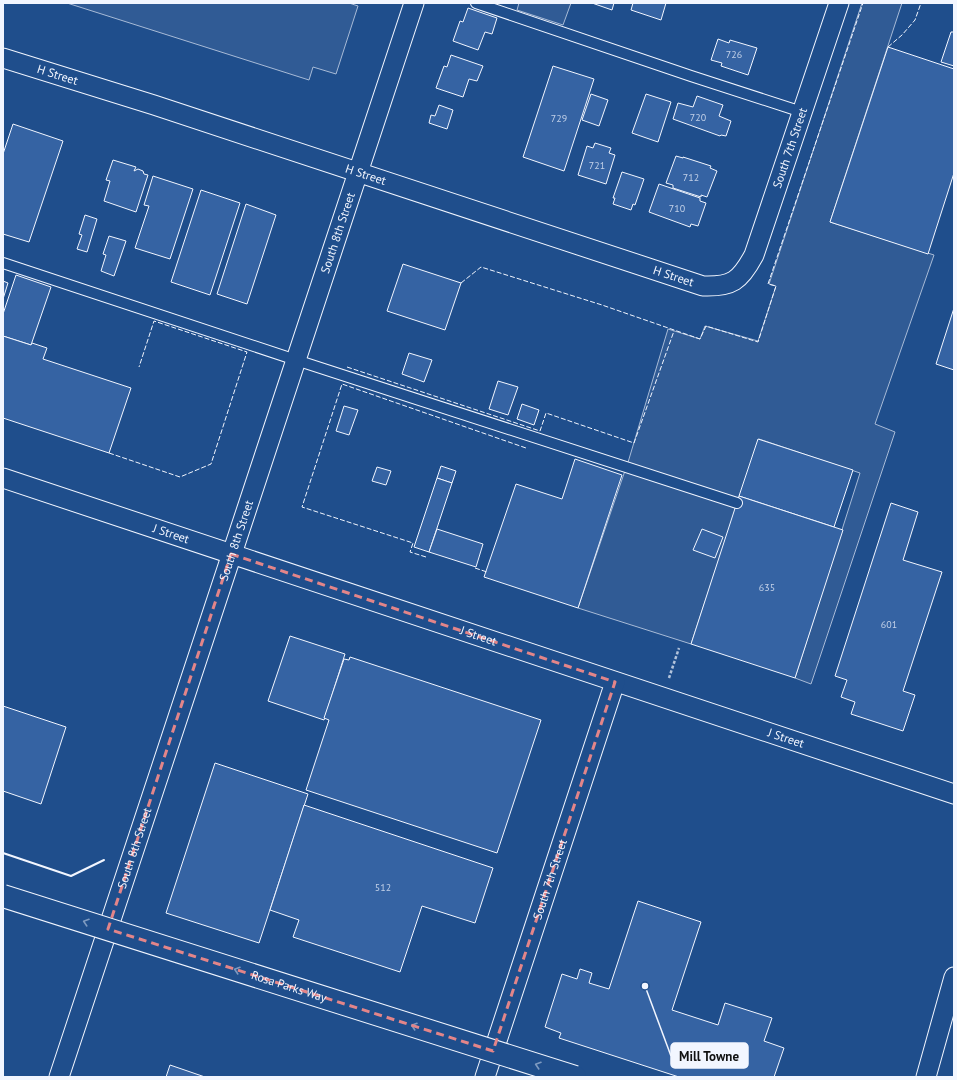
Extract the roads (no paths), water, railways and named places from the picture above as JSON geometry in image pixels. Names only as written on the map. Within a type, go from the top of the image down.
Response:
[{"type":"highway","name":"Rosa Parks Way","points":[[3,896],[575,1077]]},
{"type":"street","name":"South 8th Street","points":[[59,1077],[414,3]]},
{"type":"street","name":"South 7th Street","points":[[729,284],[739,277],[748,267],[754,255],[839,3]]},
{"type":"street","name":"H Street","points":[[3,58],[154,105],[703,286],[729,284]]},
{"type":"street","name":"J Street","points":[[3,478],[954,794]]},
{"type":"street","name":"South 7th Street","points":[[484,1077],[616,682]]},
{"type":"street","points":[[926,1077],[954,977]]},
{"type":"lane","points":[[476,3],[802,112]]},
{"type":"lane","points":[[3,263],[737,503]]},
{"type":"place","name":"Mill Towne","points":[[645,986]]}]
